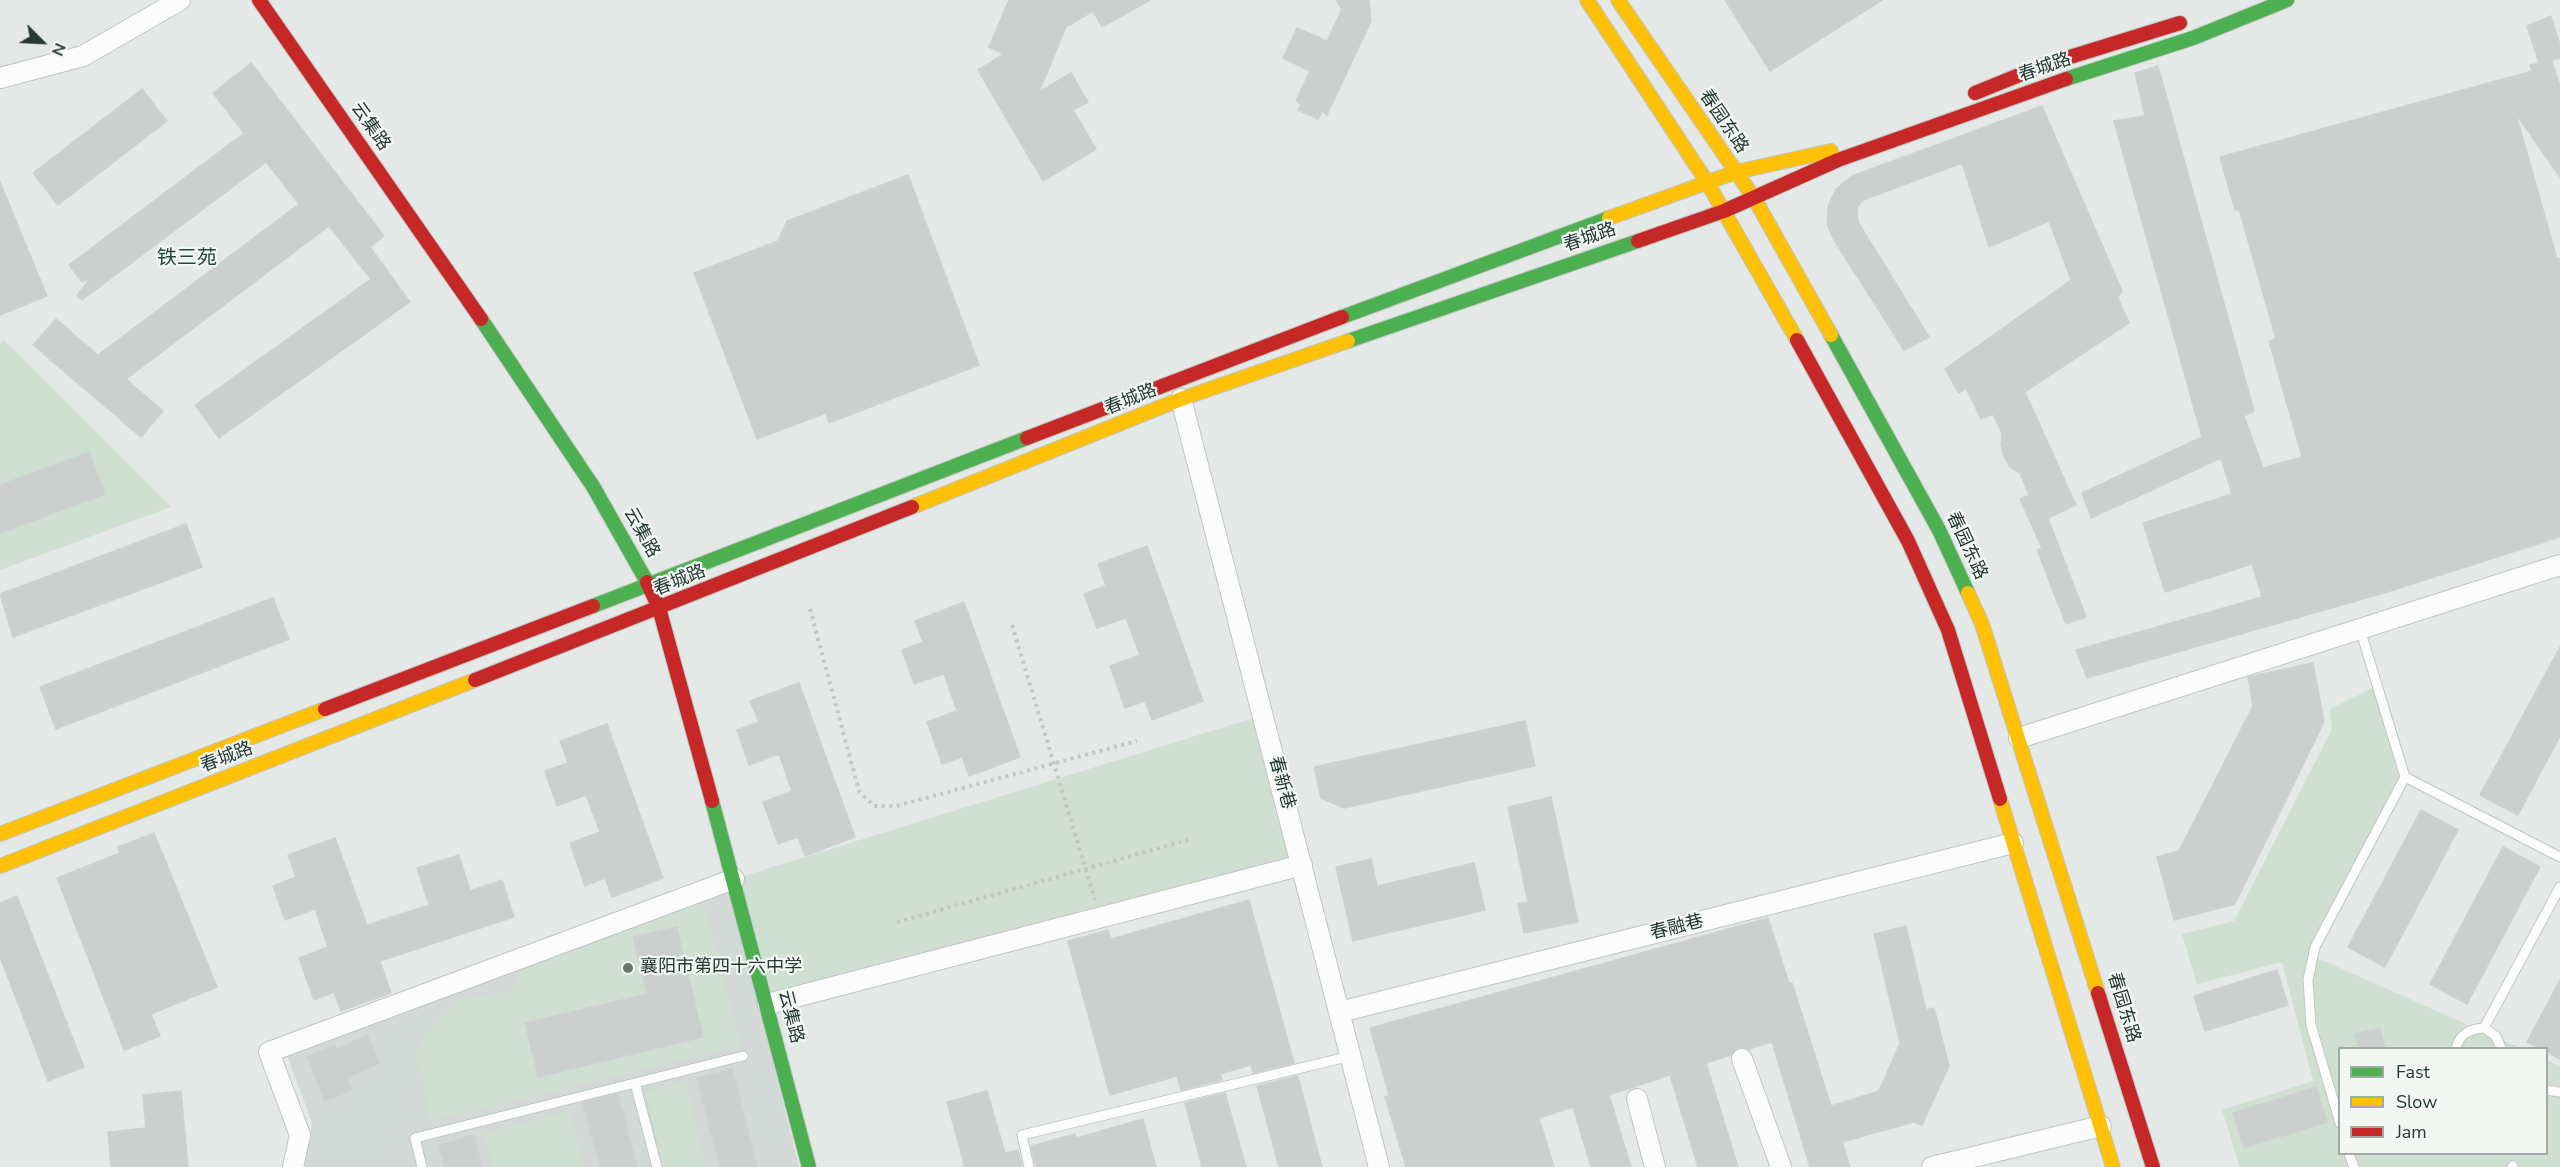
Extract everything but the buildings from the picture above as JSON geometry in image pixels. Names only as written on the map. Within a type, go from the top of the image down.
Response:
[{"type":"street","points":[[0,78],[83,56],[180,0]]},
{"type":"street","name":"云集路","points":[[259,0],[505,354],[617,523],[648,582],[659,608],[734,879],[809,1167]]},
{"type":"street","points":[[1587,0],[1724,211],[1908,542],[1948,630],[2113,1167]]},
{"type":"street","name":"春园东路","points":[[1618,0],[1754,198],[1939,530],[1982,624],[2153,1167]]},
{"type":"street","name":"春城路","points":[[0,866],[659,608],[1181,399],[1724,211],[1838,160],[2048,85],[2193,38],[2287,0]]},
{"type":"street","name":"春城路","points":[[1966,96],[2043,65],[2189,20]]},
{"type":"street","name":"春城路","points":[[0,834],[648,582],[1469,268],[1736,172],[1835,150],[1923,114]]},
{"type":"street","name":"春新巷","points":[[1181,399],[1379,1167]]},
{"type":"street","points":[[2019,738],[2560,565]]},
{"type":"street","name":"春融巷","points":[[1340,1012],[2013,843]]},
{"type":"street","points":[[768,1004],[1302,865]]},
{"type":"street","points":[[293,1167],[300,1135],[269,1052],[734,879]]},
{"type":"street","points":[[1742,1059],[1781,1167]]},
{"type":"street","points":[[1637,1099],[1655,1167]]},
{"type":"street","points":[[1932,1167],[2100,1126]]},
{"type":"lane","points":[[2338,1116],[2311,1025],[2308,980],[2315,947],[2405,777],[2360,629]]},
{"type":"lane","points":[[2405,777],[2560,857]]},
{"type":"lane","points":[[2484,1028],[2560,887]]},
{"type":"lane","points":[[2456,1047],[2462,1035],[2468,1031],[2484,1028],[2496,1036],[2501,1047]]},
{"type":"lane","points":[[422,1167],[415,1138],[743,1056]]},
{"type":"lane","points":[[1029,1167],[1022,1136],[1351,1056]]},
{"type":"lane","points":[[635,1083],[657,1167]]},
{"type":"path","points":[[810,609],[859,791],[874,806],[896,806],[1137,741]]},
{"type":"path","points":[[1012,625],[1100,917]]},
{"type":"path","points":[[897,922],[1188,840]]},
{"type":"shaded area","name":"襄阳市第四十六中学","points":[[729,886],[799,1167],[305,1167],[312,1122],[285,1050]]},
{"type":"green space","points":[[3,339],[171,507],[0,570],[0,344]]},
{"type":"green space","points":[[2377,686],[2405,777],[2313,956],[2518,1047],[2338,1047],[2338,1155],[2548,1155],[2548,1060],[2560,1066],[2560,1167],[2240,1167],[2222,1110],[2313,1081],[2282,962],[2197,984],[2182,934],[2234,921],[2332,729],[2330,709]]},
{"type":"green space","points":[[1263,715],[1302,865],[768,1004],[734,879]]},
{"type":"green space","points":[[704,901],[741,1046],[430,1121],[423,1078],[414,1057],[430,1030],[453,1006],[471,997],[509,993],[522,968]]},
{"type":"green space","points":[[686,1082],[706,1167],[663,1167],[646,1092]]},
{"type":"green space","points":[[570,1111],[584,1167],[493,1167],[484,1133]]},
{"type":"traffic: fast","points":[[2066,79],[2193,38],[2287,0]]},
{"type":"traffic: fast","points":[[1342,317],[1609,218]]},
{"type":"traffic: fast","points":[[1348,341],[1638,241]]},
{"type":"traffic: fast","points":[[481,319],[594,488],[647,582]]},
{"type":"traffic: fast","points":[[1831,335],[1939,530],[1968,593]]},
{"type":"traffic: fast","points":[[593,606],[1027,438]]},
{"type":"traffic: fast","points":[[712,801],[809,1167]]},
{"type":"traffic: slow","points":[[1587,0],[1707,182],[1797,340]]},
{"type":"traffic: slow","points":[[1618,0],[1754,198],[1831,335]]},
{"type":"traffic: slow","points":[[1609,218],[1736,172],[1831,151]]},
{"type":"traffic: slow","points":[[912,507],[1181,399],[1348,341]]},
{"type":"traffic: slow","points":[[1968,593],[1982,624],[2098,993]]},
{"type":"traffic: slow","points":[[0,866],[475,680]]},
{"type":"traffic: slow","points":[[0,834],[325,709]]},
{"type":"traffic: slow","points":[[2000,799],[2113,1167]]},
{"type":"traffic: jam","points":[[259,0],[481,319]]},
{"type":"traffic: jam","points":[[1975,93],[2044,65],[2180,23]]},
{"type":"traffic: jam","points":[[1638,241],[1724,211],[1838,160],[2066,79]]},
{"type":"traffic: jam","points":[[1027,438],[1342,317]]},
{"type":"traffic: jam","points":[[1797,340],[1908,541],[1948,630],[2000,799]]},
{"type":"traffic: jam","points":[[475,680],[912,507]]},
{"type":"traffic: jam","points":[[647,582],[659,608],[712,801]]},
{"type":"traffic: jam","points":[[325,709],[593,606]]},
{"type":"traffic: jam","points":[[2098,993],[2153,1167]]},
{"type":"place","name":"襄阳市第四十六中学","points":[[628,968]]},
{"type":"district","name":"铁三苑","points":[[187,259]]}]
